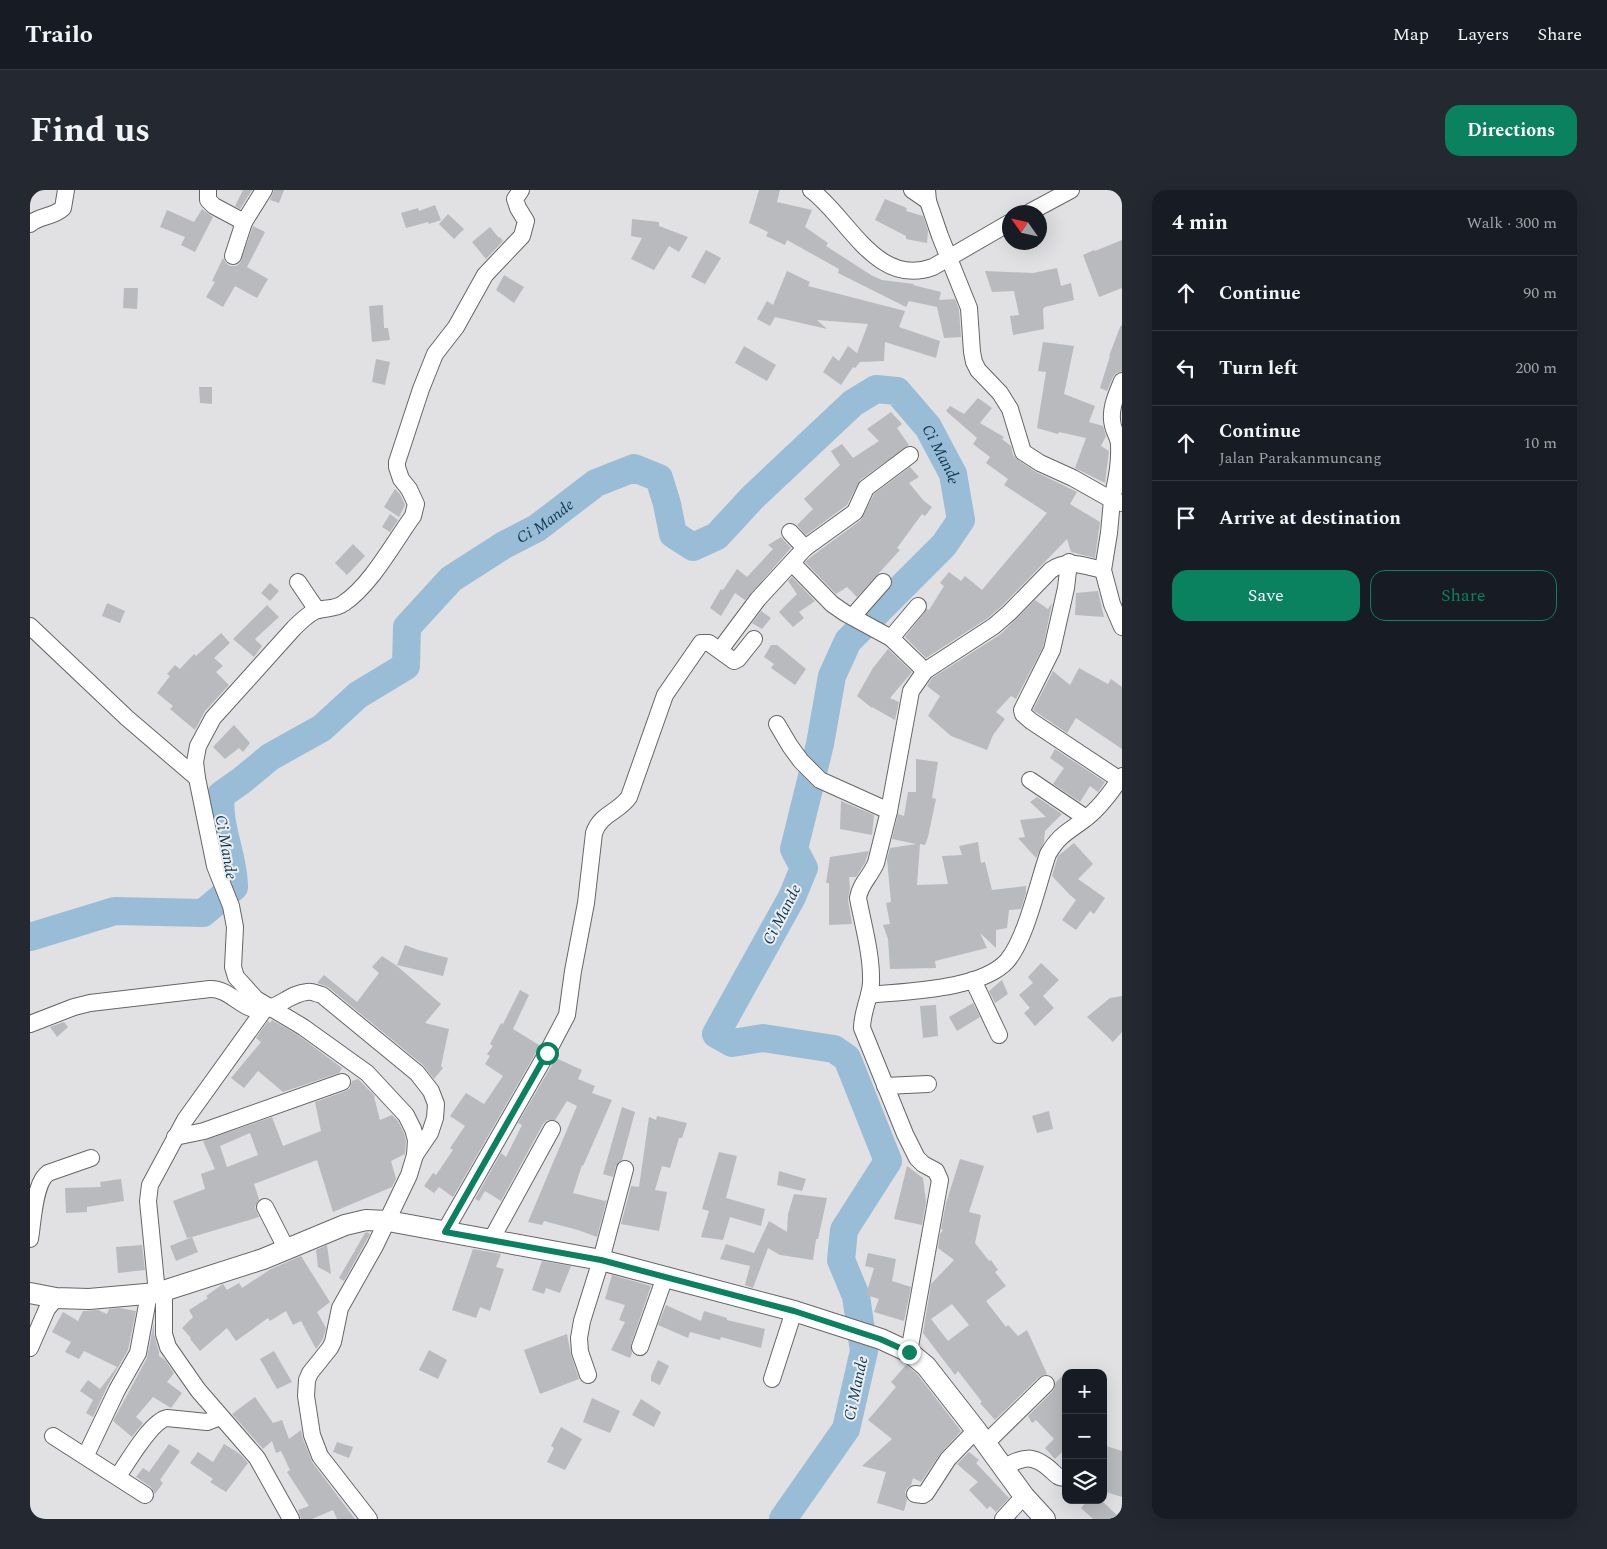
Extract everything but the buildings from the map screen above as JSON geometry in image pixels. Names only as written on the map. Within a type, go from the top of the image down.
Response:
[{"type":"main road","points":[[30,1294],[56,1298],[88,1299],[157,1293],[263,1259],[345,1225],[366,1220],[388,1221],[601,1260],[794,1311],[880,1339],[909,1352],[926,1366],[1002,1468],[1045,1519]]},
{"type":"street","points":[[30,224],[36,219],[56,214],[63,208],[66,190]]},
{"type":"street","points":[[208,190],[208,200],[214,206],[244,222]]},
{"type":"street","points":[[233,256],[244,222],[264,190]]},
{"type":"street","points":[[368,1519],[320,1456],[312,1435],[306,1387],[310,1372],[333,1342],[340,1308],[388,1221],[409,1175],[415,1155],[416,1140],[406,1115],[366,1073],[303,1027],[268,1009],[244,988],[234,972],[235,927],[231,906],[215,866],[197,778],[196,762],[198,746],[213,718],[305,617],[317,610],[335,608],[345,603],[354,595],[368,579],[413,516],[416,504],[409,489],[401,479],[397,467],[402,446],[435,354],[456,327],[485,276],[522,236],[526,221],[515,199],[521,190]]},
{"type":"street","points":[[811,190],[825,202],[874,256],[885,264],[904,270],[922,271],[949,259],[1002,228]]},
{"type":"street","points":[[912,190],[927,196],[949,259],[969,308],[974,362],[978,370],[1000,393],[1010,410],[1023,452],[1040,463],[1073,478],[1117,502]]},
{"type":"street","points":[[1043,205],[1071,190]]},
{"type":"street","points":[[1122,380],[1113,405],[1113,427],[1119,442],[1117,502],[1103,570],[1112,604],[1122,627]]},
{"type":"street","points":[[720,650],[758,599],[806,548],[855,512],[866,488],[910,455]]},
{"type":"street","points":[[790,532],[806,548]]},
{"type":"street","points":[[909,1352],[940,1180],[936,1171],[920,1162],[913,1150],[869,1050],[862,1028],[862,1019],[871,983],[870,959],[858,898],[861,884],[872,872],[876,864],[889,811],[911,691],[925,671],[994,626],[1058,565],[1069,562],[1103,570]]},
{"type":"street","points":[[869,995],[940,988],[973,980],[991,972],[1006,961],[1015,948],[1024,928],[1048,854],[1061,835],[1086,818],[1121,778],[1031,722],[1023,714],[1024,704],[1052,650],[1066,588],[1069,562]]},
{"type":"street","points":[[792,563],[832,604],[886,635],[925,671]]},
{"type":"street","points":[[298,582],[317,610]]},
{"type":"street","points":[[857,618],[883,582]]},
{"type":"street","points":[[886,635],[918,606]]},
{"type":"street","points":[[30,626],[127,718],[197,778]]},
{"type":"street","points":[[445,1232],[547,1053],[567,1014],[586,903],[596,825],[629,797],[666,695],[701,643],[709,643],[734,661],[738,659],[754,639]]},
{"type":"street","points":[[777,724],[801,761],[820,780],[889,811]]},
{"type":"street","points":[[1030,780],[1086,818]]},
{"type":"street","points":[[973,980],[1000,1035]]},
{"type":"street","points":[[30,1024],[74,1007],[90,1003],[210,989],[220,990],[252,1009],[268,1009],[307,991],[322,995],[417,1073],[431,1092],[436,1104],[435,1118],[430,1133],[415,1155]]},
{"type":"street","points":[[268,1009],[185,1120],[150,1185],[148,1201],[157,1293],[168,1347],[198,1390],[257,1458],[291,1519]]},
{"type":"street","points":[[176,1137],[204,1131],[342,1082]]},
{"type":"street","points":[[885,1086],[928,1084]]},
{"type":"street","points":[[491,1240],[552,1129]]},
{"type":"street","points":[[30,1239],[36,1196],[44,1176],[91,1158]]},
{"type":"street","points":[[588,1375],[580,1352],[579,1338],[582,1321],[601,1260],[625,1169]]},
{"type":"street","points":[[265,1207],[286,1248]]},
{"type":"street","points":[[640,1347],[665,1277]]},
{"type":"street","points":[[86,1455],[117,1390],[138,1353],[157,1293]]},
{"type":"street","points":[[30,1348],[47,1309],[56,1298]]},
{"type":"street","points":[[772,1379],[794,1311]]},
{"type":"street","points":[[915,1494],[922,1495],[926,1493],[948,1459],[980,1437],[1046,1384]]},
{"type":"street","points":[[118,1476],[157,1422],[162,1419],[207,1422],[220,1417]]},
{"type":"street","points":[[53,1436],[86,1455],[145,1495]]},
{"type":"street","points":[[1002,1468],[1021,1458],[1028,1458],[1038,1461],[1056,1476],[1062,1477]]},
{"type":"street","points":[[1004,1519],[1024,1496]]},
{"type":"waterway","name":"Ci Mande","points":[[30,937],[115,911],[203,913],[234,887],[221,818],[221,795],[270,757],[322,728],[358,695],[406,666],[407,627],[451,579],[504,545],[537,528],[596,483],[634,468],[659,478],[673,534],[693,547],[717,536],[752,498],[853,403],[876,389],[897,391],[928,427],[953,474],[961,520],[944,545],[848,641],[832,676],[820,744],[794,849],[804,868],[792,897],[716,1034],[732,1043],[763,1038],[834,1049],[847,1058],[888,1161],[844,1230],[841,1260],[856,1296],[864,1351],[846,1429],[783,1519]]},
{"type":"route","points":[[547,1053],[445,1232],[601,1260],[794,1311],[880,1339],[909,1352]]}]
